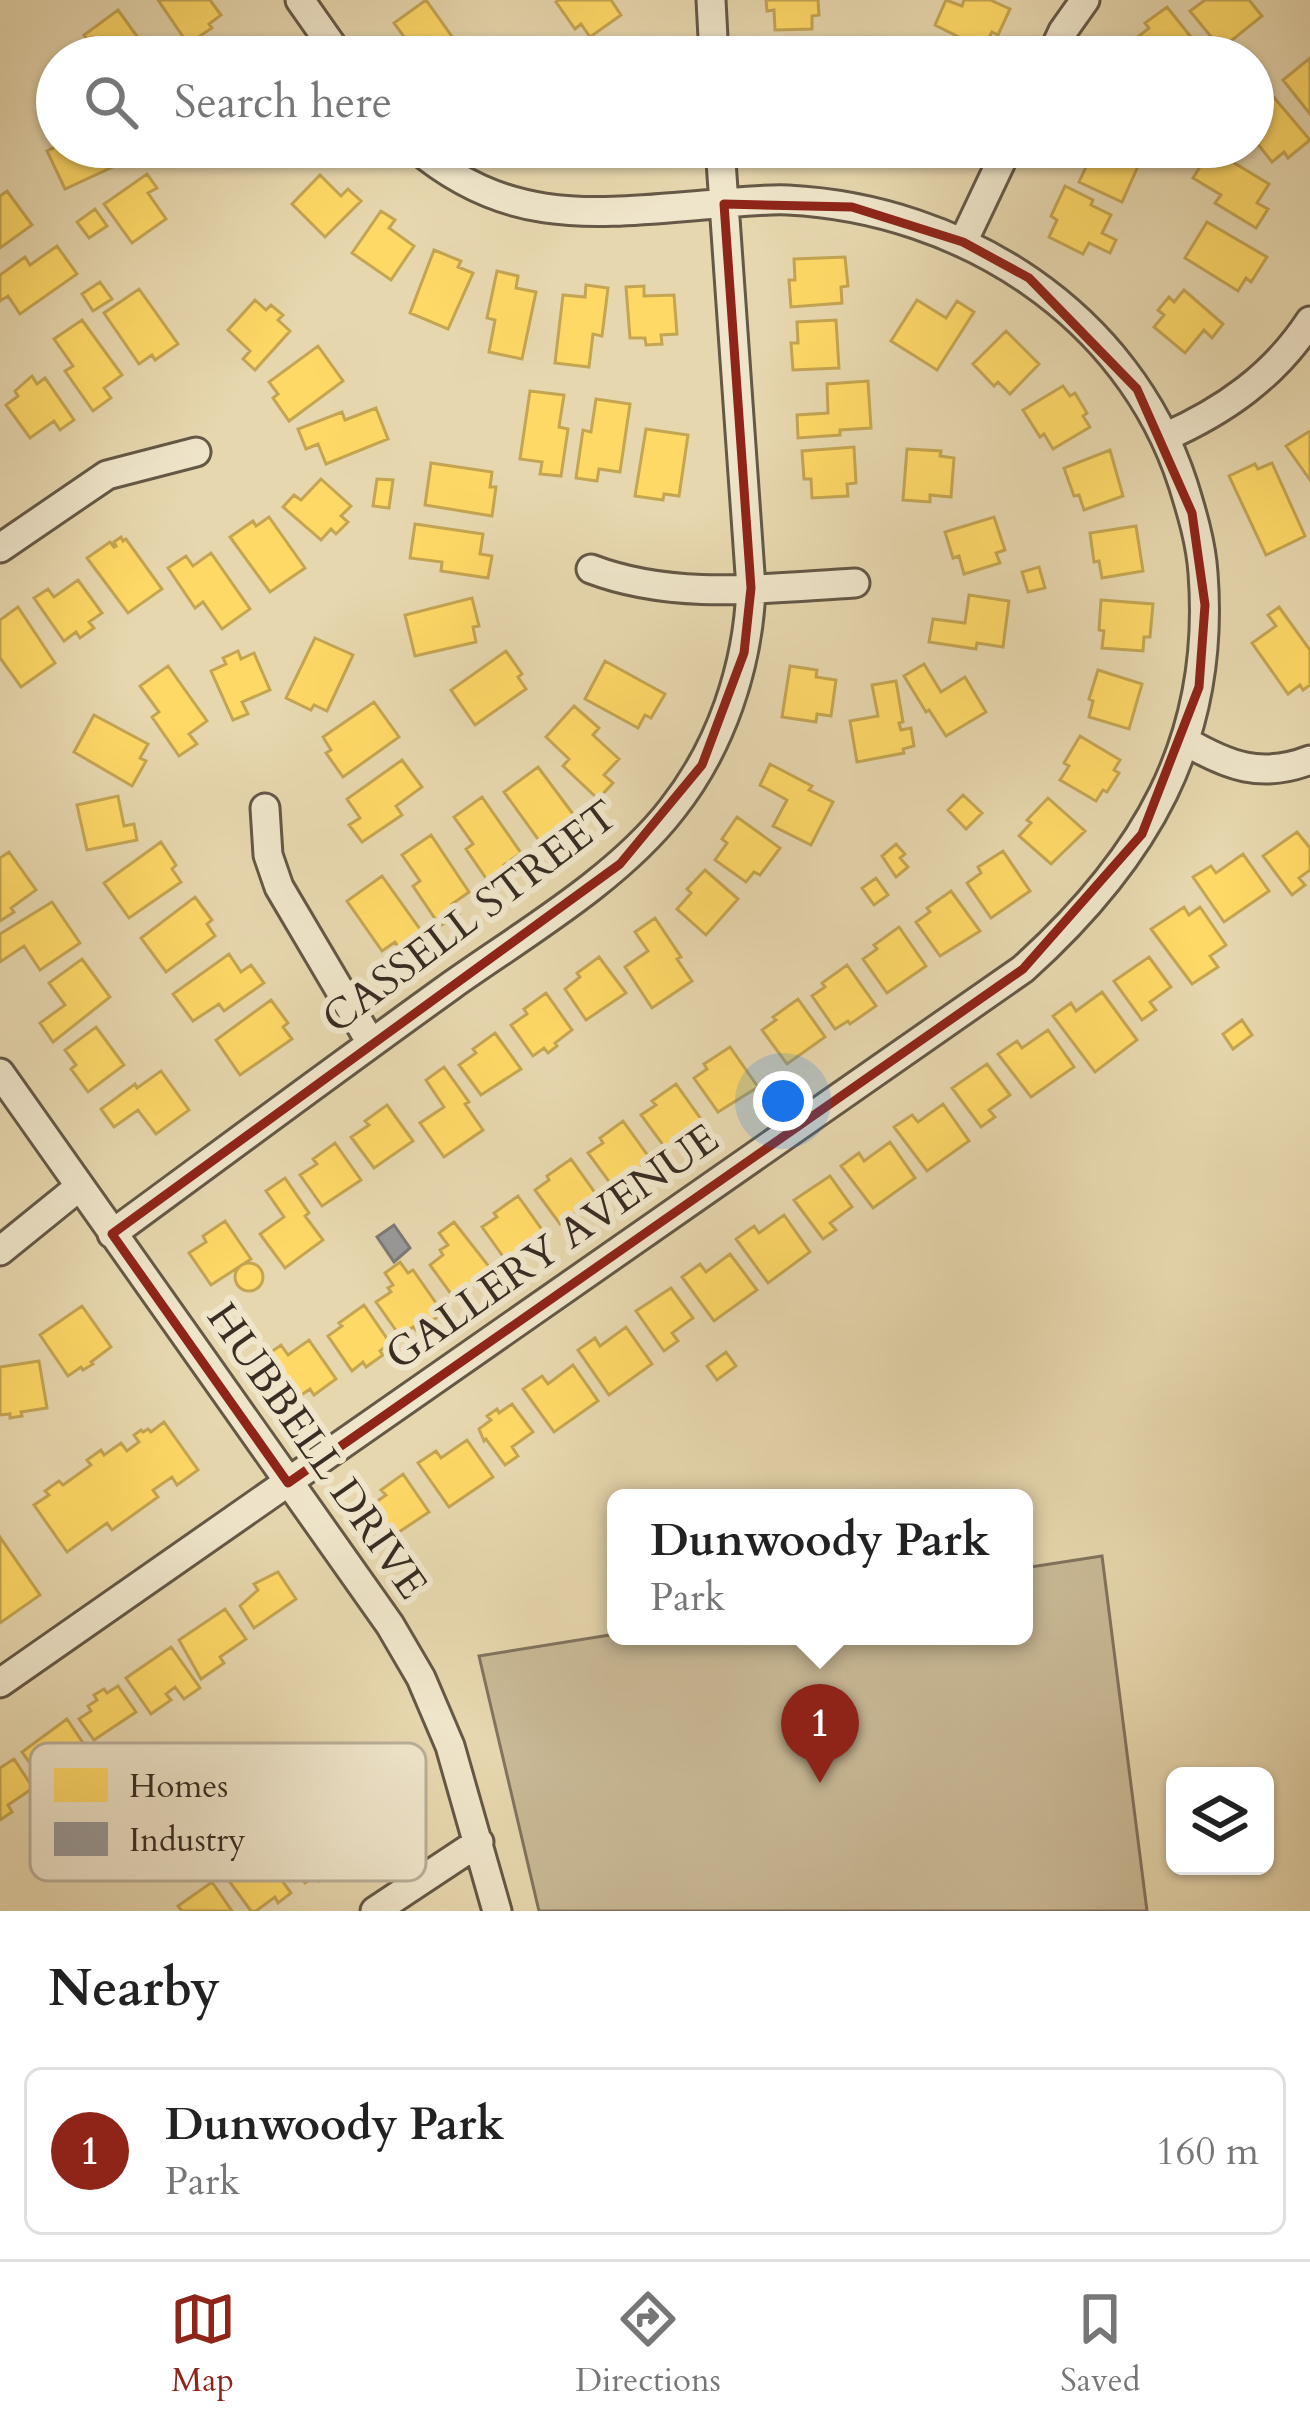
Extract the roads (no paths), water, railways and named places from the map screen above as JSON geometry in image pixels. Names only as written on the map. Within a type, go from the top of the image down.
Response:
[{"type":"street","points":[[300,0],[325,36]]},
{"type":"street","points":[[711,0],[713,36]]},
{"type":"street","points":[[1062,36],[1085,0]]},
{"type":"street","name":"GALLERY AVENUE","points":[[0,1683],[1023,970],[1107,884],[1142,834],[1185,741],[1199,687],[1205,604],[1192,513],[1165,437],[1127,375],[1070,310],[1029,278],[963,242],[907,220],[853,207],[785,200],[597,214],[554,211],[512,202],[440,168]]},
{"type":"street","name":"CASSELL STREET","points":[[112,1234],[620,865],[675,806],[702,764],[727,710],[743,653],[752,588],[721,168]]},
{"type":"street","points":[[963,242],[998,168]]},
{"type":"street","points":[[1165,437],[1248,391],[1310,321]]},
{"type":"street","points":[[3,538],[107,475],[196,452]]},
{"type":"street","points":[[591,569],[642,585],[687,590],[855,583]]},
{"type":"street","points":[[1185,741],[1245,768],[1267,770],[1310,760]]},
{"type":"street","points":[[266,808],[268,855],[279,887],[371,1043]]},
{"type":"street","name":"HUBBELL DRIVE","points":[[0,1073],[390,1625],[421,1678],[450,1746],[497,1911]]},
{"type":"street","points":[[0,1251],[80,1187]]},
{"type":"street","points":[[426,1877],[478,1842]]},
{"type":"street","points":[[375,1911],[420,1881]]},
{"type":"place","name":"Dunwoody Park","points":[[820,1783]]}]
